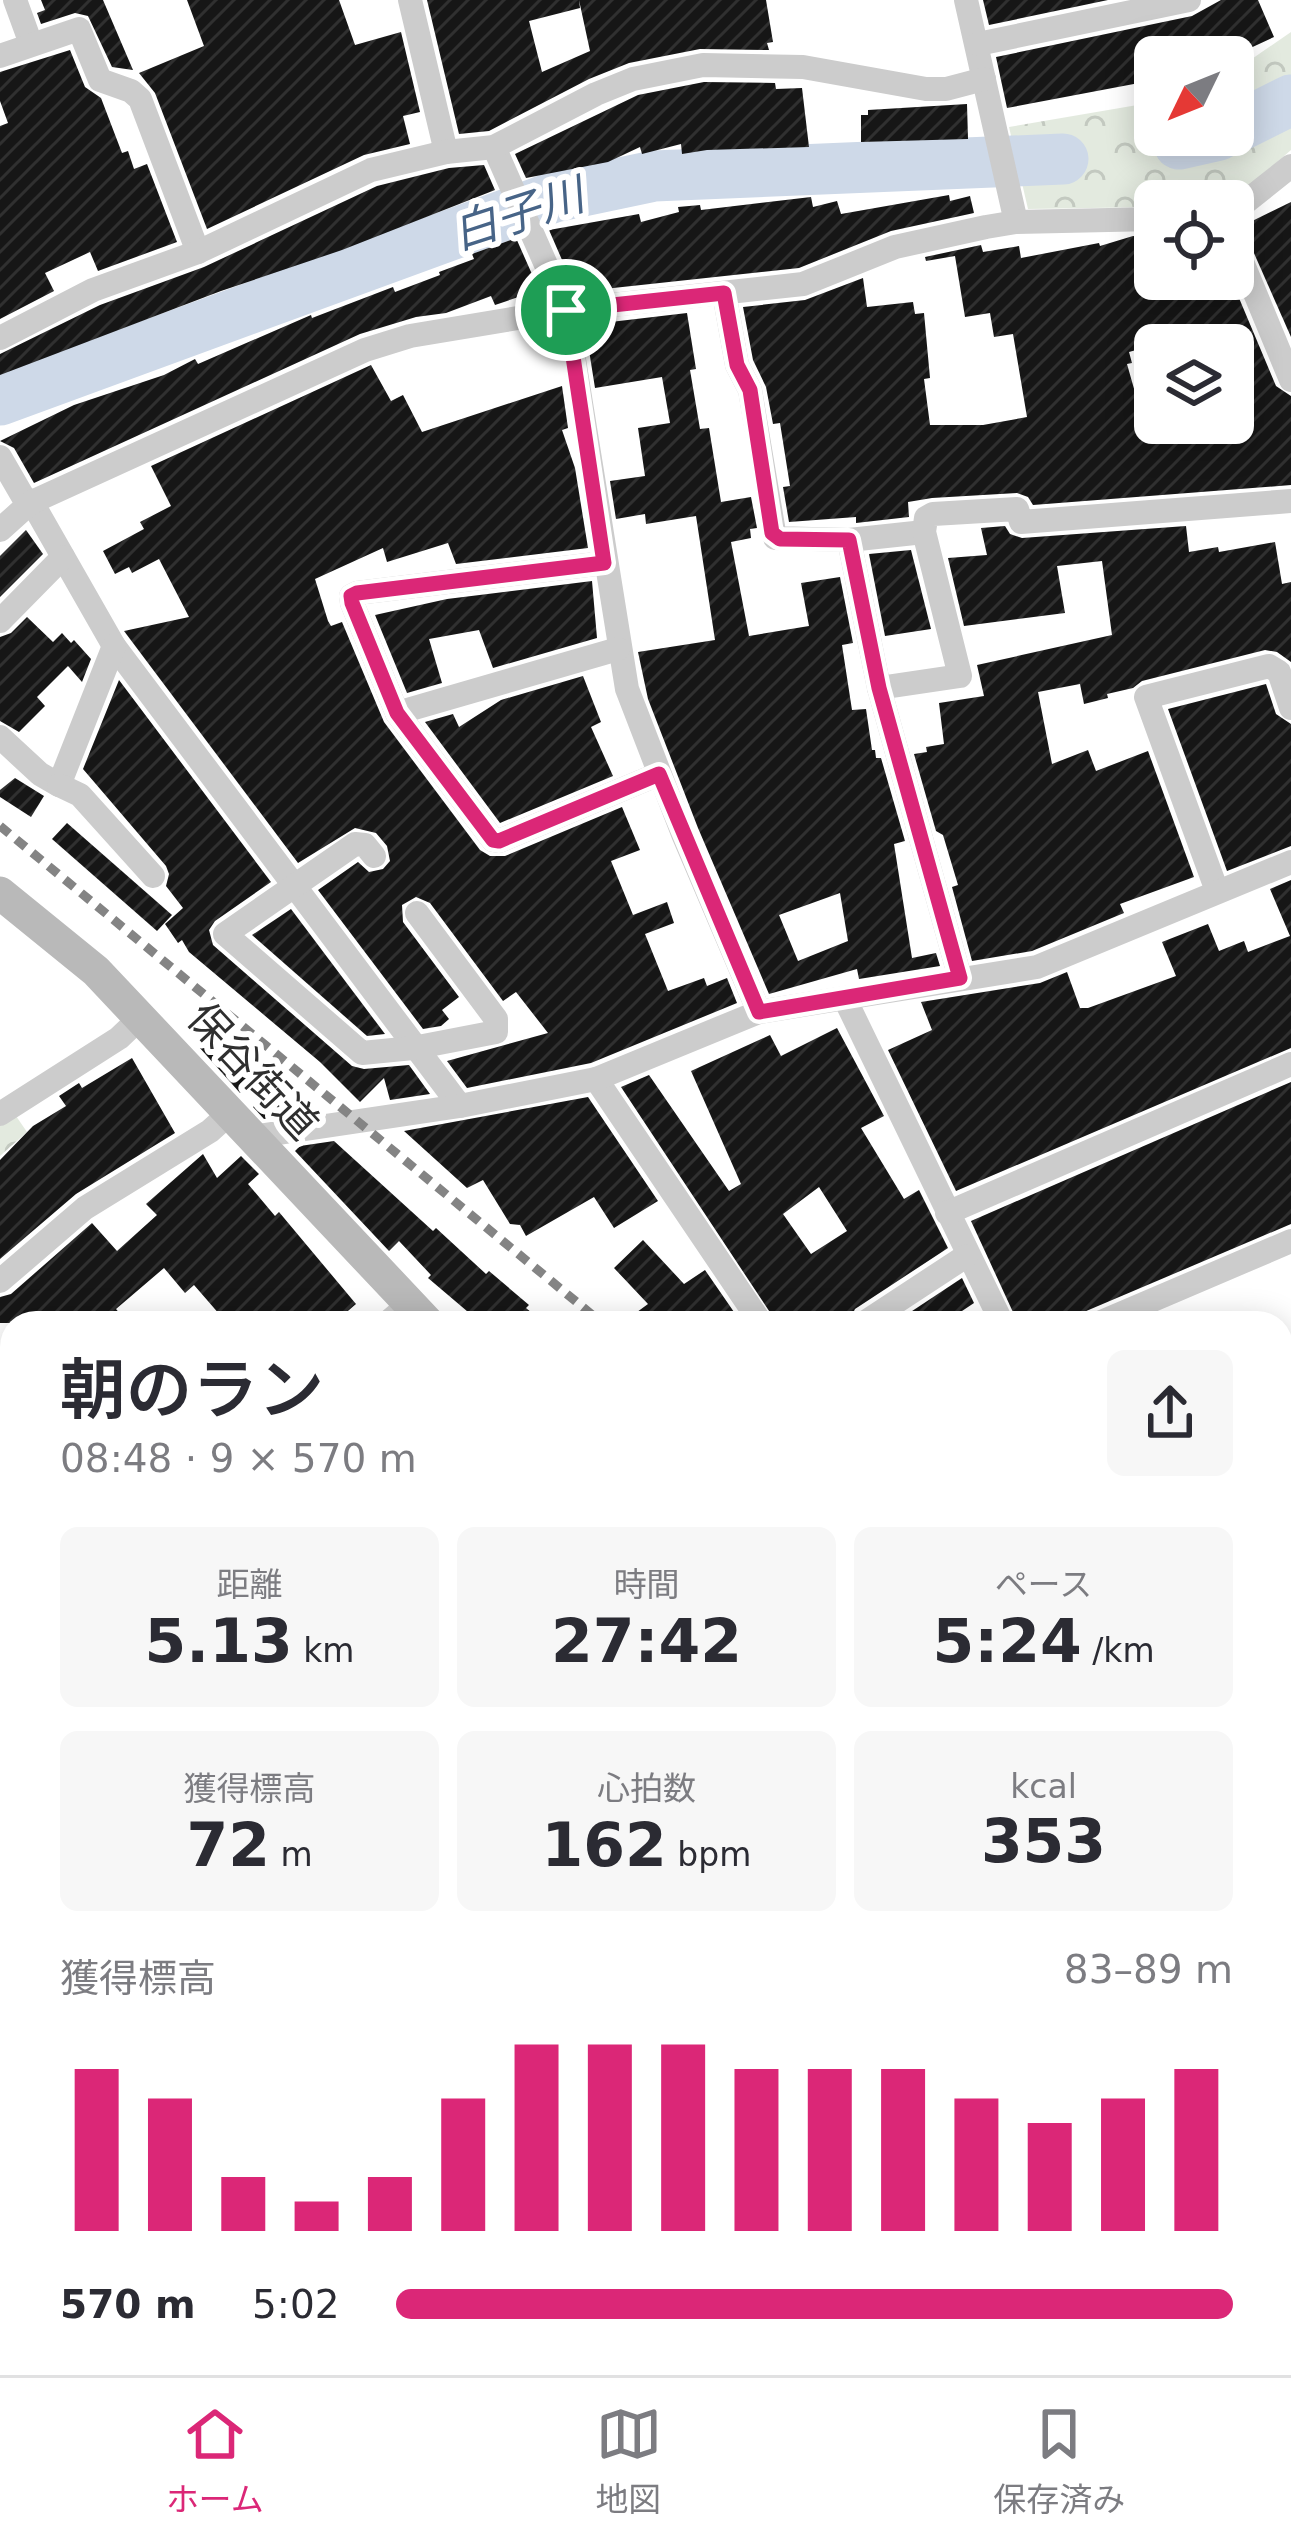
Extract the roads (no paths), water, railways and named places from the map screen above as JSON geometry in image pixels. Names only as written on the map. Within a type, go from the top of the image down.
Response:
[{"type":"main road","name":"保谷街道","points":[[0,893],[58,937],[141,1017],[403,1311]]},
{"type":"street","points":[[15,0],[31,44]]},
{"type":"street","points":[[410,0],[446,152]]},
{"type":"street","points":[[966,0],[1016,222]]},
{"type":"street","points":[[978,44],[1189,0]]},
{"type":"street","points":[[0,56],[79,29],[100,80],[136,94],[198,252]]},
{"type":"street","points":[[0,338],[93,290],[198,252],[370,170],[446,152],[494,147],[633,79],[704,65],[803,67],[898,87],[946,89],[984,79]]},
{"type":"street","points":[[494,147],[566,310],[627,689],[759,1012]]},
{"type":"street","points":[[1254,195],[1291,166]]},
{"type":"street","points":[[0,530],[30,503],[365,350],[410,336],[566,310],[803,284],[895,247],[1016,222],[1134,219]]},
{"type":"street","points":[[1254,291],[1291,380]]},
{"type":"street","points":[[724,293],[737,365],[750,390],[772,533],[780,539],[849,540],[924,532]]},
{"type":"street","points":[[0,457],[113,646],[460,1106]]},
{"type":"street","points":[[879,688],[960,676],[924,532],[926,518],[933,514],[1017,509],[1021,522],[1291,501]]},
{"type":"street","points":[[849,540],[879,688],[960,978]]},
{"type":"street","points":[[0,621],[63,557]]},
{"type":"street","points":[[604,563],[351,596],[397,713],[493,840],[659,774]]},
{"type":"street","points":[[59,784],[113,646]]},
{"type":"street","points":[[397,713],[618,649]]},
{"type":"street","points":[[1216,891],[1146,697],[1269,666],[1279,672],[1291,708]]},
{"type":"street","points":[[0,737],[40,774],[80,795],[153,876]]},
{"type":"street","points":[[374,856],[365,845],[355,844],[227,929],[229,940],[362,1053],[491,1034],[498,1027],[496,1018],[417,914]]},
{"type":"street","points":[[0,1281],[85,1208],[210,1131],[460,1106],[596,1079],[759,1012],[1037,967],[1291,862]]},
{"type":"street","points":[[845,998],[996,1311]]},
{"type":"street","points":[[0,1114],[119,1038],[141,1017]]},
{"type":"street","points":[[947,1213],[1291,1064]]},
{"type":"street","points":[[596,1079],[753,1311]]},
{"type":"street","points":[[1127,1311],[1291,1240]]},
{"type":"street","points":[[882,1311],[966,1256]]},
{"type":"waterway","name":"白子川","points":[[1254,118],[1291,100]]},
{"type":"waterway","name":"白子川","points":[[0,400],[554,197],[654,176],[1063,159]]},
{"type":"railway","points":[[0,826],[587,1311]]}]
